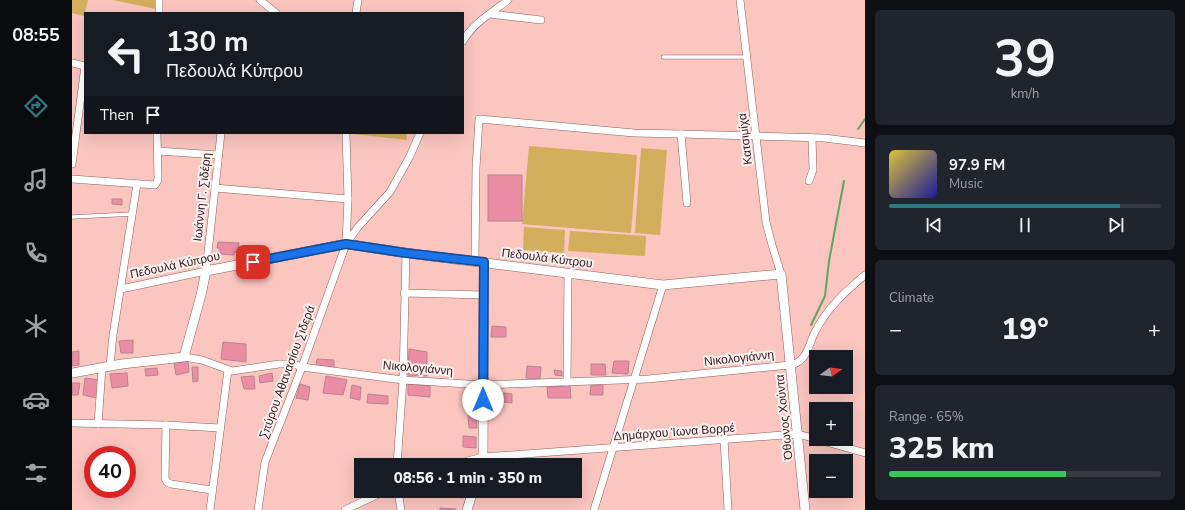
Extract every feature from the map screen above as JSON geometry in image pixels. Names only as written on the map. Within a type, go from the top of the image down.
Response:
[{"type":"street","points":[[159,0],[159,12]]},
{"type":"street","points":[[260,0],[275,12]]},
{"type":"street","points":[[356,12],[358,0]]},
{"type":"street","points":[[464,40],[469,32],[508,0]]},
{"type":"street","name":"Κατσιμίχα","points":[[740,0],[766,222],[781,274]]},
{"type":"street","points":[[490,14],[540,20]]},
{"type":"street","points":[[72,63],[84,66]]},
{"type":"street","points":[[72,164],[84,74]]},
{"type":"street","points":[[482,458],[484,295],[480,262],[476,168],[479,119],[634,133],[836,139],[865,143]]},
{"type":"street","points":[[72,179],[153,186],[158,183],[157,134]]},
{"type":"street","name":"Ιωάννη Γ. Σιδέρη","points":[[184,357],[206,271],[221,134]]},
{"type":"street","points":[[346,134],[348,199],[346,244]]},
{"type":"street","points":[[346,244],[358,227],[390,192],[407,162],[420,134]]},
{"type":"street","points":[[681,134],[687,203]]},
{"type":"street","points":[[809,181],[813,170],[812,138]]},
{"type":"street","points":[[158,151],[218,155]]},
{"type":"street","points":[[98,424],[106,367],[112,344],[137,184]]},
{"type":"street","points":[[215,188],[348,199]]},
{"type":"street","name":"Πεδουλά Κύπρου","points":[[121,289],[346,244],[406,253],[663,285],[781,274]]},
{"type":"street","name":"Σπύρου Αθανασίου Σιδερά","points":[[258,510],[265,462],[302,367],[346,244]]},
{"type":"street","points":[[397,458],[403,380],[406,253]]},
{"type":"street","points":[[567,382],[568,273]]},
{"type":"street","name":"Όθωνος Χούντα","points":[[781,274],[805,510]]},
{"type":"street","points":[[790,365],[798,363],[804,357],[815,332],[832,306],[844,292],[865,275]]},
{"type":"street","points":[[594,510],[663,285]]},
{"type":"street","points":[[404,293],[484,295]]},
{"type":"street","name":"Νικολογιάννη","points":[[72,374],[106,367],[184,357],[202,360],[228,370],[236,371],[279,364],[293,364],[302,367],[403,380],[483,385],[634,380],[790,365]]},
{"type":"street","points":[[210,510],[228,370]]},
{"type":"street","points":[[72,423],[220,428]]},
{"type":"street","points":[[166,425],[165,478],[167,482],[171,484],[212,490]]},
{"type":"street","name":"Δημάρχου Ίωνα Βορρέ","points":[[510,458],[614,447],[798,434],[851,450],[865,452]]},
{"type":"street","points":[[724,439],[728,510]]},
{"type":"street","points":[[345,510],[370,498]]},
{"type":"street","points":[[399,498],[401,510]]},
{"type":"street","points":[[467,510],[471,498]]},
{"type":"lane","points":[[663,57],[746,57]]},
{"type":"lane","points":[[72,217],[133,214]]},
{"type":"shaded area","points":[[72,0],[88,0],[84,16],[72,13]]},
{"type":"shaded area","points":[[113,0],[157,0],[156,9]]},
{"type":"shaded area","points":[[354,134],[406,134],[407,140]]},
{"type":"shaded area","points":[[529,146],[637,155],[631,233],[522,224]]},
{"type":"shaded area","points":[[641,148],[667,150],[660,235],[635,233]]},
{"type":"shaded area","points":[[524,227],[565,230],[564,253],[523,250]]},
{"type":"shaded area","points":[[570,231],[646,236],[645,256],[568,251]]},
{"type":"building","points":[[488,175],[522,175],[522,221],[488,221]]},
{"type":"building","points":[[112,199],[122,199],[122,205],[112,204]]},
{"type":"building","points":[[218,242],[239,243],[238,253],[234,252],[234,255],[220,254],[220,248],[217,248]]},
{"type":"building","points":[[492,326],[506,327],[506,337],[491,337]]},
{"type":"building","points":[[133,340],[133,353],[121,353],[119,341]]},
{"type":"building","points":[[223,342],[246,344],[246,362],[221,359]]},
{"type":"building","points":[[409,349],[427,352],[427,376],[408,375]]},
{"type":"building","points":[[79,351],[79,365],[72,366],[72,352]]},
{"type":"building","points":[[317,359],[334,360],[334,369],[316,366]]},
{"type":"building","points":[[188,361],[189,372],[176,375],[174,363]]},
{"type":"building","points":[[614,361],[629,361],[628,374],[612,373]]},
{"type":"building","points":[[591,364],[605,364],[606,375],[591,375]]},
{"type":"building","points":[[527,366],[541,367],[540,379],[526,378]]},
{"type":"building","points":[[192,367],[198,367],[198,381],[193,382]]},
{"type":"building","points":[[157,368],[158,375],[146,376],[145,369]]},
{"type":"building","points":[[554,370],[562,371],[562,376],[555,375]]},
{"type":"building","points":[[127,373],[128,386],[112,388],[110,374]]},
{"type":"building","points":[[272,373],[273,381],[260,383],[259,376]]},
{"type":"building","points":[[254,376],[255,389],[244,389],[241,377]]},
{"type":"building","points":[[326,376],[347,380],[343,395],[323,393]]},
{"type":"building","points":[[85,378],[99,380],[97,398],[83,395]]},
{"type":"building","points":[[72,383],[80,383],[78,395],[72,395]]},
{"type":"building","points":[[300,384],[310,387],[308,400],[296,398]]},
{"type":"building","points":[[408,384],[430,386],[430,397],[408,395]]},
{"type":"building","points":[[352,385],[361,387],[360,400],[350,398]]},
{"type":"building","points":[[591,385],[603,385],[603,395],[590,395]]},
{"type":"building","points":[[570,386],[571,398],[548,398],[547,387]]},
{"type":"building","points":[[503,393],[512,394],[512,403],[503,402]]},
{"type":"building","points":[[368,394],[388,396],[388,404],[367,403]]},
{"type":"building","points":[[468,415],[476,415],[477,428],[469,428]]},
{"type":"building","points":[[463,436],[476,437],[476,448],[463,447]]},
{"type":"building","points":[[440,508],[456,509],[456,510],[440,510]]},
{"type":"waterway","points":[[858,129],[865,119]]},
{"type":"waterway","points":[[811,325],[825,296],[829,261],[844,181]]},
{"type":"route","points":[[253,262],[346,244],[484,262],[483,400]]}]
